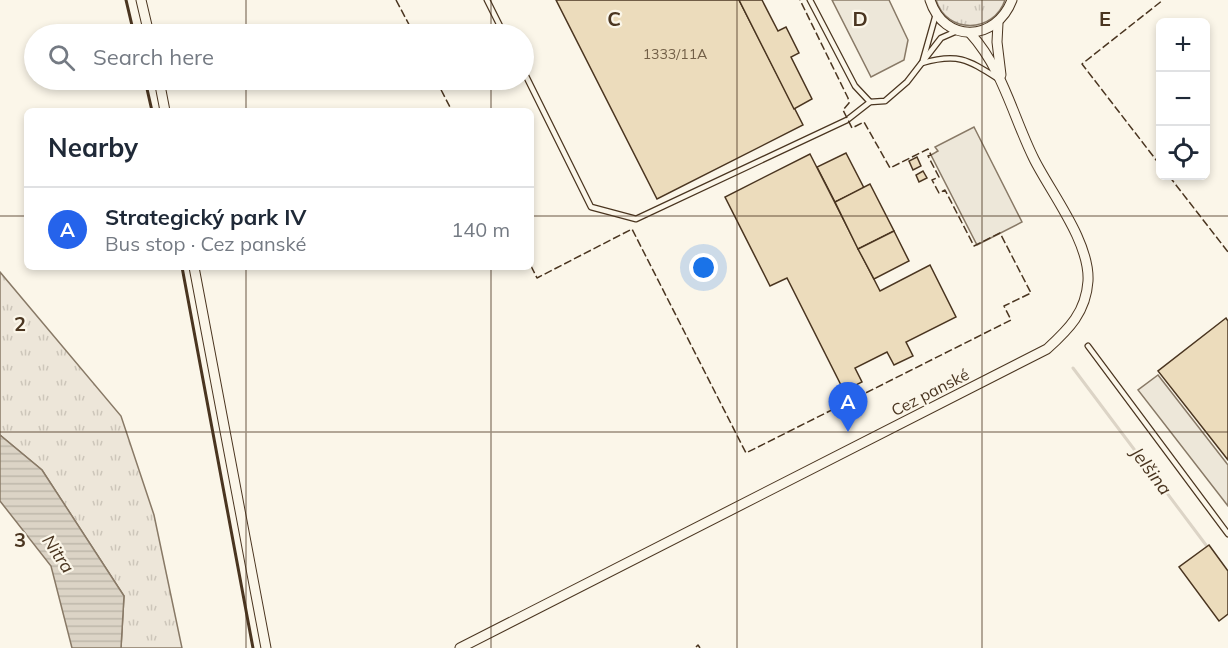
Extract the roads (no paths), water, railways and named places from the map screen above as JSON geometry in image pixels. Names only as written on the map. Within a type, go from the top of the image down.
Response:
[{"type":"street","points":[[141,0],[147,24]]},
{"type":"street","points":[[930,0],[936,14],[945,24],[970,33],[984,30],[998,23],[1008,12],[1012,0]]},
{"type":"street","name":"Cez panské","points":[[998,23],[997,42],[1001,80]]},
{"type":"street","name":"Cez panské","points":[[460,648],[1047,349],[1073,326],[1085,302],[1088,278],[1084,255],[1027,143],[1001,80],[983,47],[970,33]]},
{"type":"street","points":[[161,90],[164,108]]},
{"type":"street","points":[[195,270],[266,648]]},
{"type":"lane","points":[[487,0],[499,24]]},
{"type":"lane","points":[[810,0],[855,86],[870,102]]},
{"type":"lane","points":[[922,63],[936,14]]},
{"type":"lane","points":[[533,90],[591,207],[636,219],[847,120],[870,102],[885,101],[907,82],[941,38],[957,30]]},
{"type":"lane","points":[[922,63],[943,57],[968,59],[1001,80]]},
{"type":"lane","points":[[1088,346],[1228,534]]},
{"type":"water","name":"Nitra","points":[[0,435],[42,470],[124,596],[121,648],[72,648],[51,566],[0,501]]},
{"type":"waterway","name":"Jelšina","points":[[1073,368],[1209,549]]},
{"type":"place","name":"Strategický park IV","points":[[848,432]]}]
